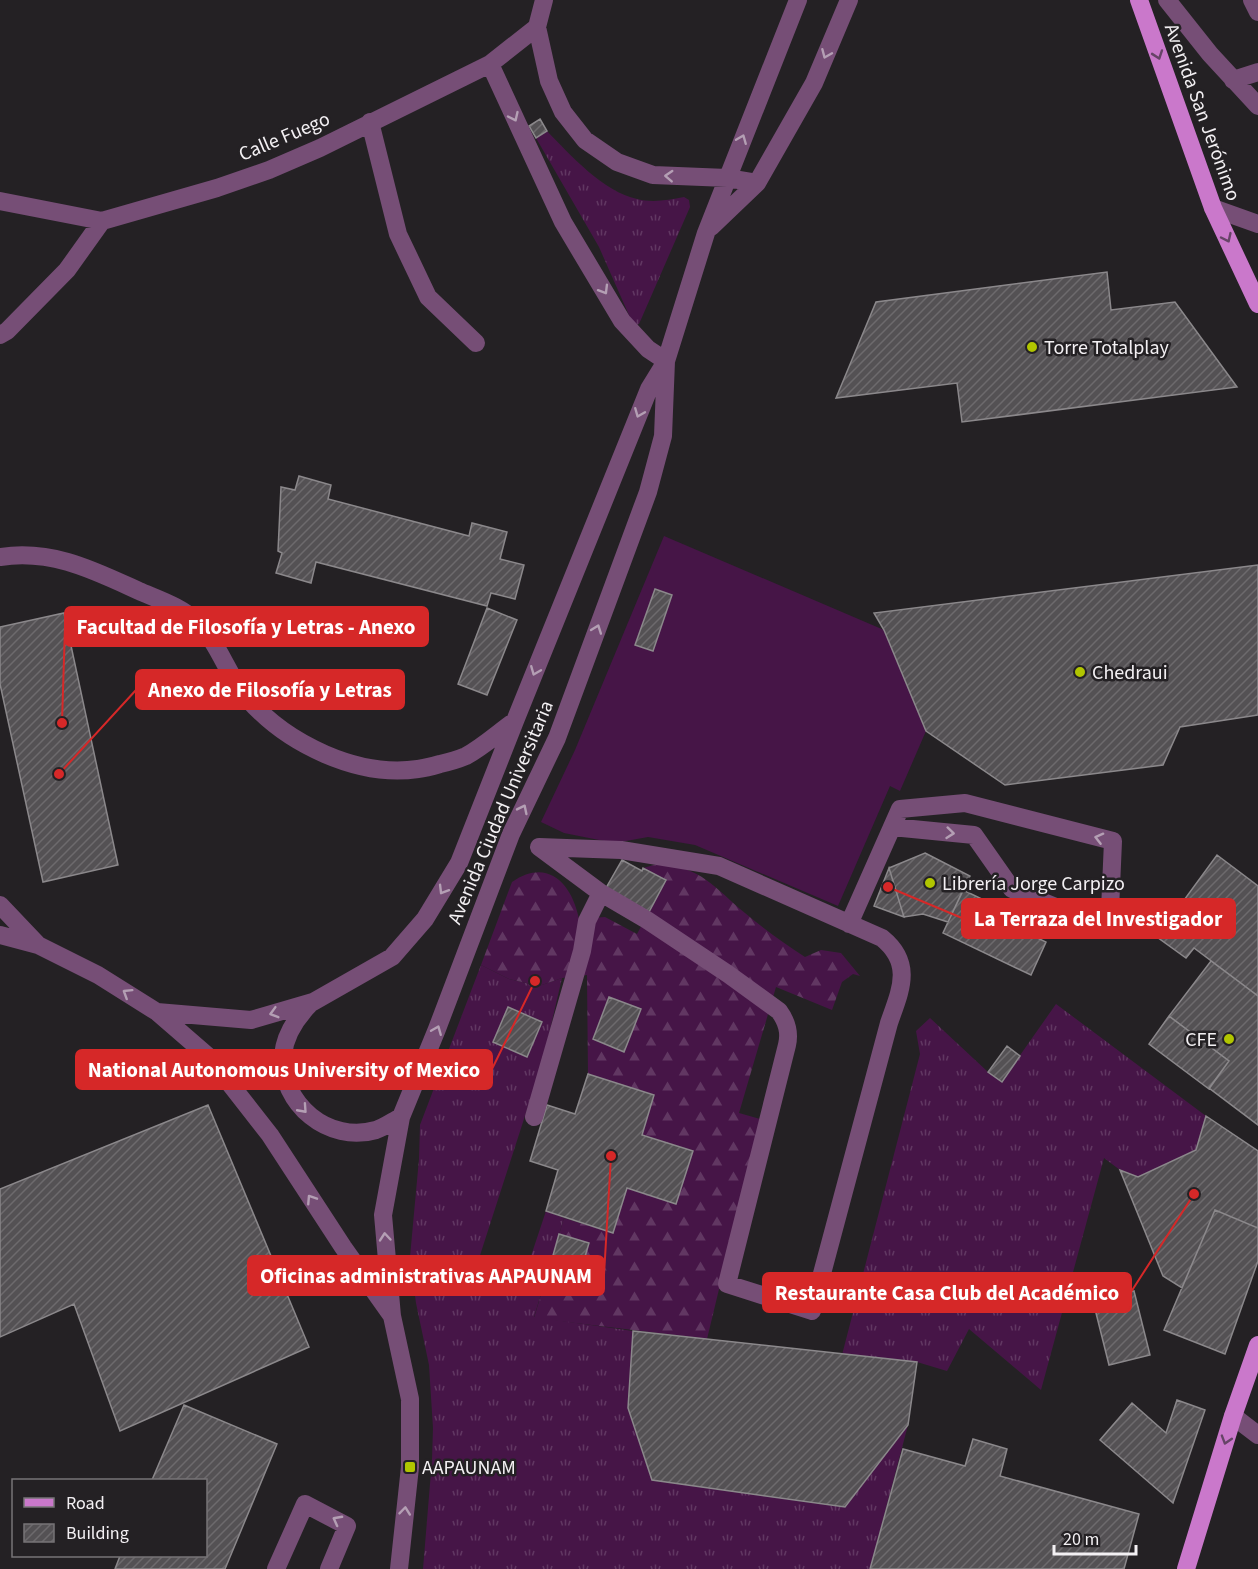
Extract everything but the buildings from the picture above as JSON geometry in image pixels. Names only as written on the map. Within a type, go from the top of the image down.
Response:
[{"type":"main road","name":"Avenida San Jerónimo","points":[[1139,0],[1213,208],[1258,304]]},
{"type":"main road","points":[[1186,1569],[1233,1416],[1258,1345]]},
{"type":"street","points":[[544,0],[537,27],[549,81],[563,112],[585,140],[617,162],[653,175],[727,178],[758,183]]},
{"type":"street","name":"Avenida Ciudad Universitaria","points":[[157,1012],[251,1020],[313,1002],[392,957],[426,920],[459,863],[649,389],[666,361],[706,233],[798,0]]},
{"type":"street","name":"Avenida Ciudad Universitaria","points":[[706,233],[758,183],[814,83],[849,0]]},
{"type":"street","points":[[1167,0],[1210,54],[1258,106]]},
{"type":"street","points":[[1252,0],[1258,12]]},
{"type":"street","name":"Calle Fuego","points":[[0,201],[102,221],[217,188],[269,170],[320,148],[490,64],[537,27]]},
{"type":"street","points":[[490,64],[563,222],[622,321],[648,349],[666,361]]},
{"type":"street","points":[[1233,80],[1258,72]]},
{"type":"street","points":[[370,122],[398,234],[428,297],[476,343]]},
{"type":"street","points":[[1213,208],[1258,224]]},
{"type":"street","points":[[0,335],[7,331],[67,270],[102,221]]},
{"type":"street","name":"Avenida Ciudad Universitaria","points":[[399,1569],[410,1467],[410,1399],[392,1316],[383,1215],[401,1117],[511,834],[557,738],[648,492],[663,436],[666,361]]},
{"type":"street","points":[[0,557],[25,555],[52,557],[77,563],[184,610],[210,636],[220,651],[234,683],[268,719],[309,746],[356,765],[397,771],[448,762],[466,756],[515,721]]},
{"type":"street","points":[[849,924],[892,827],[900,809],[965,803],[1113,841],[1110,910],[1085,919],[1012,889],[975,835],[892,827]]},
{"type":"street","points":[[511,834],[538,847],[601,892],[728,974],[779,1011],[785,1019],[788,1028],[787,1045],[728,1284],[812,1311],[903,982],[899,960],[889,944],[882,938],[719,866],[621,850],[538,847]]},
{"type":"street","points":[[534,1118],[582,951],[587,921],[601,892]]},
{"type":"street","points":[[0,905],[39,945]]},
{"type":"street","points":[[0,935],[39,945],[98,975],[157,1012],[209,1058],[270,1134],[343,1247],[392,1316]]},
{"type":"street","points":[[313,1002],[301,1013],[293,1025],[283,1055],[288,1086],[304,1112],[331,1129],[347,1133],[378,1130],[401,1117]]},
{"type":"street","points":[[1233,1416],[1258,1435]]},
{"type":"street","points":[[276,1569],[306,1504],[347,1526],[329,1569]]},
{"type":"green space","points":[[547,131],[588,171],[612,189],[649,201],[684,197],[689,200],[690,207],[639,324],[632,322],[599,247],[536,138]]},
{"type":"green space","points":[[664,536],[884,630],[926,731],[900,791],[890,786],[838,906],[695,845],[648,837],[626,841],[604,841],[564,833],[541,822],[575,750]]},
{"type":"green space","points":[[669,865],[694,872],[805,957],[821,950],[841,953],[860,976],[853,974],[842,982],[832,1010],[776,987],[739,1113],[760,1119],[707,1339],[534,1318],[564,1218],[613,1233],[627,1188],[693,1151],[642,1135],[654,1095],[588,1074],[587,975],[562,978],[539,986],[509,979],[481,965],[512,882],[525,875],[537,872],[547,873],[564,885],[571,895],[579,919],[605,917],[637,934],[666,880],[643,868]]},
{"type":"green space","points":[[481,965],[509,979],[539,986],[562,978],[543,1060],[473,1277],[519,1292],[546,1211],[564,1218],[534,1317],[633,1331],[628,1408],[652,1480],[845,1507],[908,1425],[870,1569],[423,1569],[433,1428],[429,1365],[416,1303],[410,1257],[420,1125]]},
{"type":"green space","points":[[1056,1004],[1206,1116],[1196,1150],[1138,1177],[1120,1170],[1104,1158],[1041,1390],[969,1329],[947,1371],[917,1362],[842,1355],[920,1054],[916,1031],[930,1018],[988,1072],[1002,1081]]},
{"type":"place","name":"Torre Totalplay","points":[[1032,347]]},
{"type":"place","name":"Chedraui","points":[[1080,672]]},
{"type":"place","name":"Facultad de Filosofía y Letras - Anexo","points":[[62,723]]},
{"type":"place","name":"Anexo de Filosofía y Letras","points":[[59,774]]},
{"type":"place","name":"Librería Jorge Carpizo","points":[[930,883]]},
{"type":"place","name":"La Terraza del Investigador","points":[[888,887]]},
{"type":"place","name":"National Autonomous University of Mexico","points":[[535,981]]},
{"type":"place","name":"CFE","points":[[1229,1039]]},
{"type":"place","name":"Oficinas administrativas AAPAUNAM","points":[[611,1156]]},
{"type":"place","name":"Restaurante Casa Club del Académico","points":[[1194,1194]]},
{"type":"place","name":"AAPAUNAM","points":[[410,1467]]}]
